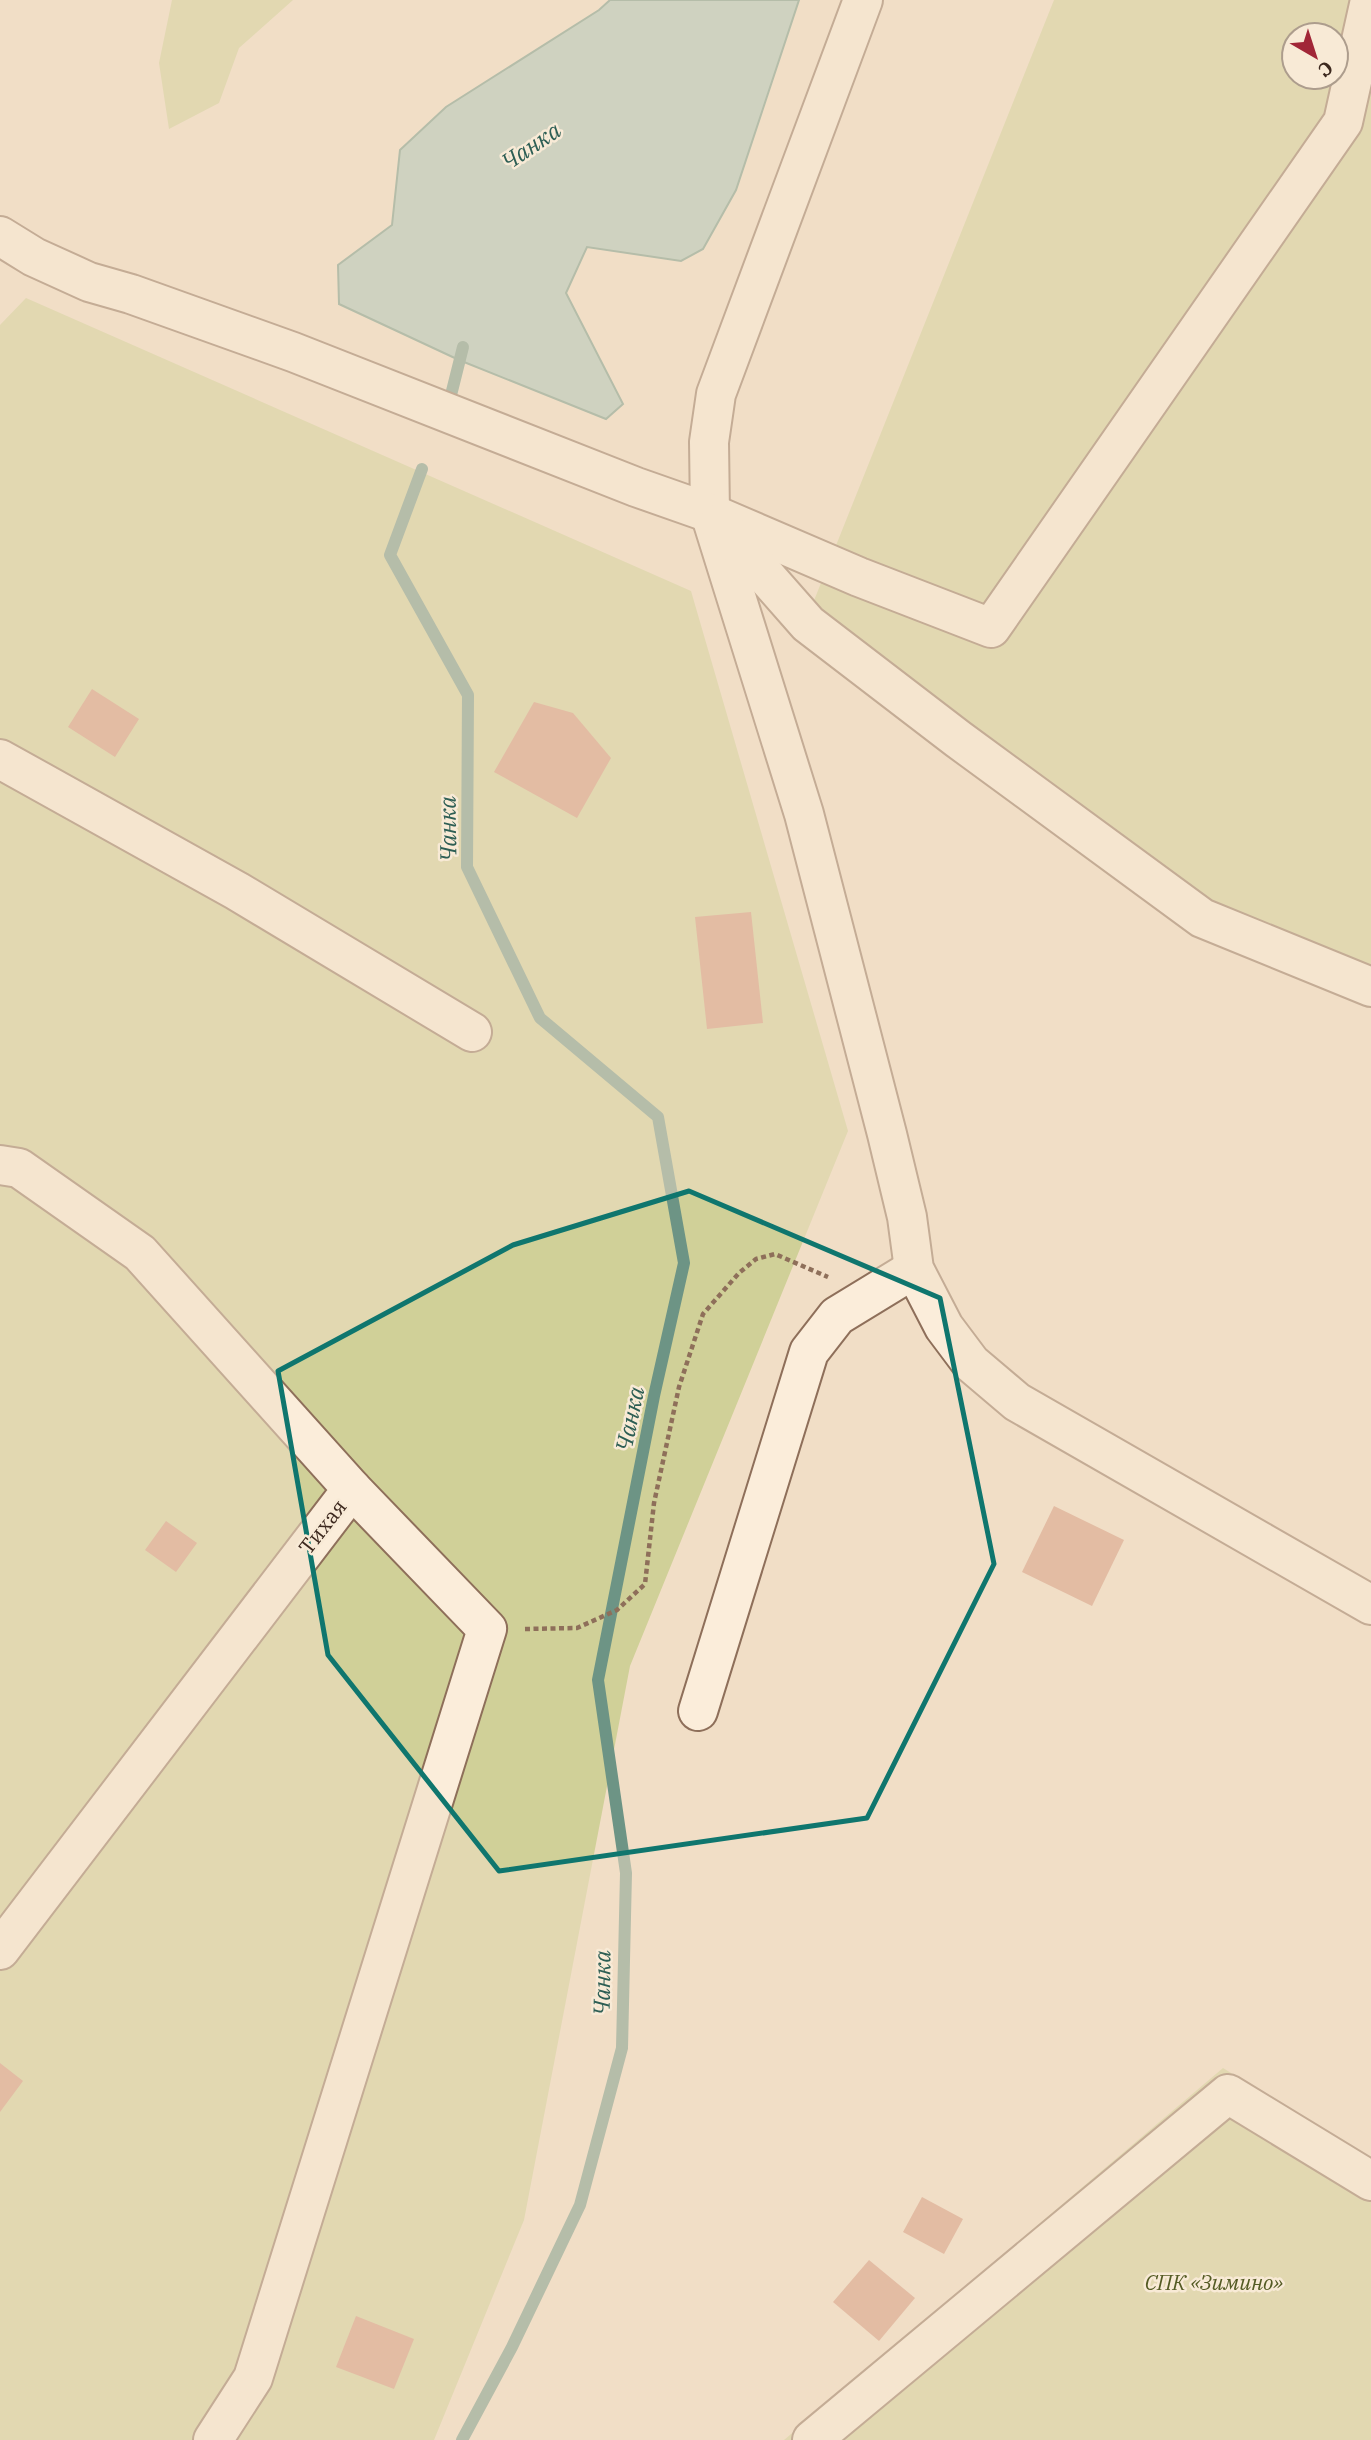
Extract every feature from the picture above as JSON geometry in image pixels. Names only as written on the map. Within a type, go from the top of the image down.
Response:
[{"type":"street","points":[[863,0],[716,394],[709,442],[710,513],[804,814],[887,1134],[907,1217],[914,1269],[944,1327],[971,1363],[1017,1402],[1371,1605]]},
{"type":"street","points":[[0,236],[34,257],[89,282],[131,294],[293,352],[636,487],[710,513],[859,577],[991,628],[1357,128],[1370,0]]},
{"type":"street","points":[[710,513],[808,624],[958,739],[1202,918],[1371,987]]},
{"type":"street","points":[[0,759],[237,891],[472,1032]]},
{"type":"street","name":"Тихая","points":[[0,1164],[19,1168],[139,1253],[352,1489],[0,1950]]},
{"type":"street","points":[[698,1711],[808,1352],[837,1316],[914,1269]]},
{"type":"street","points":[[214,2440],[253,2378],[487,1629],[352,1489]]},
{"type":"street","points":[[812,2440],[1228,2094],[1371,2181]]},
{"type":"path","points":[[487,1629],[577,1628],[617,1610],[645,1584],[654,1503],[679,1387],[703,1314],[739,1273],[756,1259],[775,1254],[870,1296]]},
{"type":"highlighted area","points":[[689,1191],[940,1298],[994,1564],[867,1818],[499,1871],[328,1655],[278,1371],[513,1245]]},
{"type":"green space","points":[[172,0],[293,0],[239,48],[219,103],[169,129],[159,63]]},
{"type":"green space","points":[[1054,0],[1371,0],[1371,973],[1201,900],[813,603]]},
{"type":"green space","points":[[26,298],[691,591],[848,1131],[630,1666],[524,2220],[434,2440],[0,2440],[0,325]]},
{"type":"green space","name":"СПК «Зимино»","points":[[1223,2068],[1371,2159],[1371,2440],[784,2440]]},
{"type":"water","points":[[610,0],[799,0],[736,190],[703,249],[681,261],[587,247],[566,293],[623,404],[606,419],[459,360],[339,304],[338,265],[392,225],[400,150],[446,107],[599,10]]},
{"type":"building","points":[[92,689],[139,719],[115,757],[68,727]]},
{"type":"building","points":[[534,702],[573,713],[611,758],[577,818],[494,772]]},
{"type":"building","points":[[751,912],[763,1023],[707,1029],[695,917]]},
{"type":"building","points":[[1054,1506],[1124,1540],[1092,1606],[1022,1572]]},
{"type":"building","points":[[166,1521],[197,1543],[176,1572],[145,1550]]},
{"type":"building","points":[[0,2063],[23,2081],[0,2112]]},
{"type":"building","points":[[922,2197],[963,2219],[944,2254],[903,2232]]},
{"type":"building","points":[[869,2260],[915,2298],[879,2341],[833,2302]]},
{"type":"building","points":[[356,2316],[414,2339],[394,2389],[336,2367]]},
{"type":"waterway","name":"Чанка","points":[[451,395],[463,347]]},
{"type":"waterway","name":"Чанка","points":[[422,469],[390,555],[468,695],[467,867],[540,1018],[658,1117],[684,1263],[654,1396],[598,1680],[626,1873],[622,2048],[580,2205],[512,2347],[462,2440]]}]
